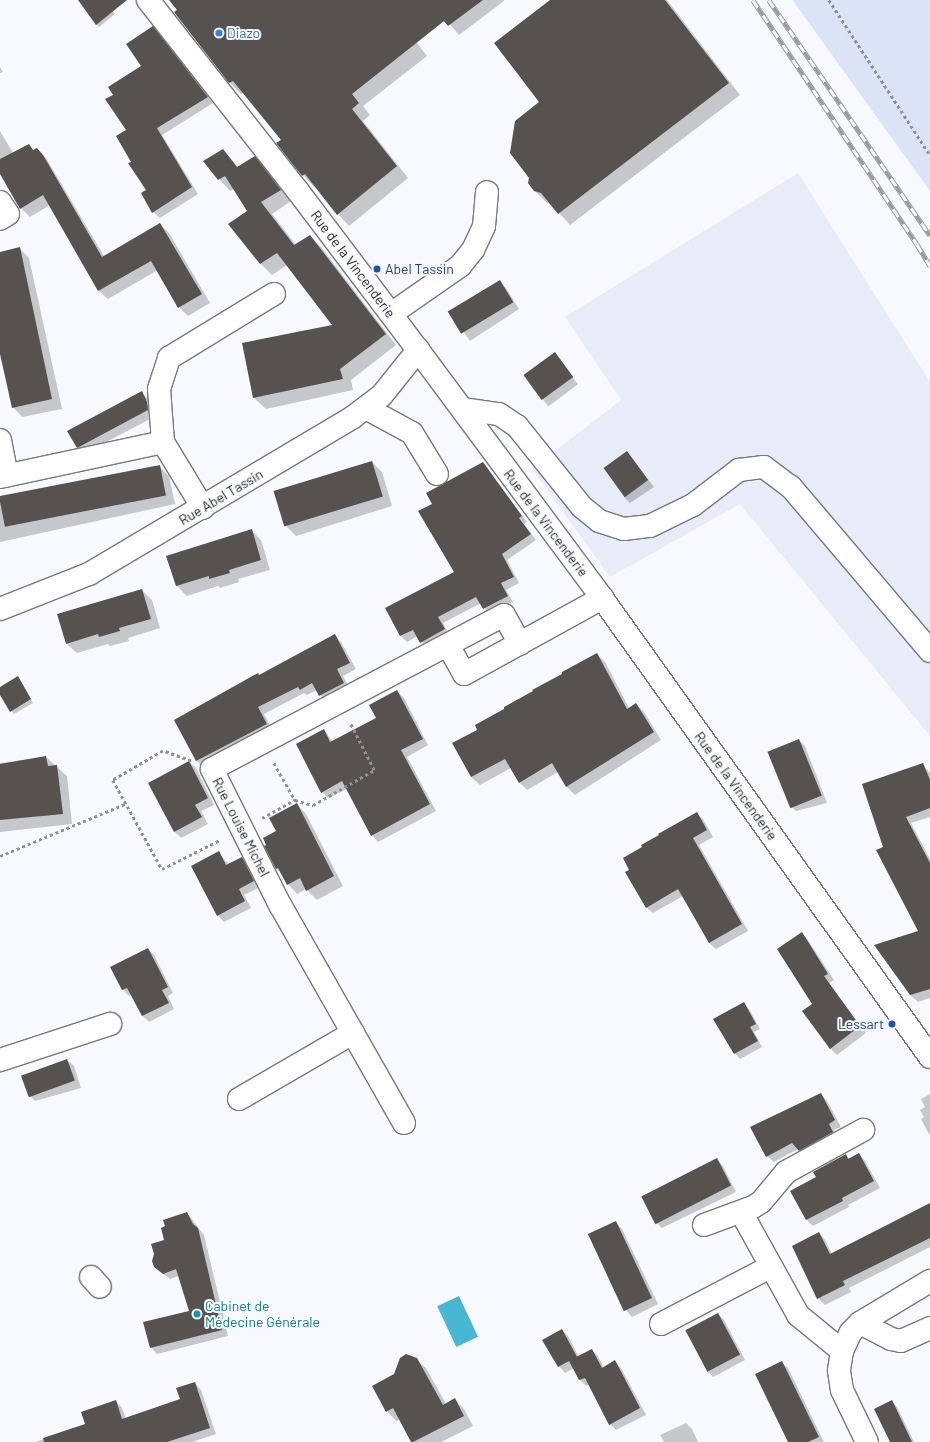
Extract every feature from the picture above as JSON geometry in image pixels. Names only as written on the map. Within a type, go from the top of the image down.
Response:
[{"type":"street","name":"Rue de la Vincenderie","points":[[148,0],[297,190],[602,598],[930,1057]]},
{"type":"street","points":[[391,314],[460,266],[473,250],[484,226],[487,192]]},
{"type":"street","points":[[0,202],[8,214],[0,219]]},
{"type":"street","points":[[203,508],[163,442],[158,389],[170,358],[274,294]]},
{"type":"street","name":"Rue Abel Tassin","points":[[0,609],[88,574],[203,508],[366,408],[382,395],[418,350]]},
{"type":"street","points":[[366,408],[412,433],[437,474]]},
{"type":"street","points":[[462,409],[499,414],[517,426],[582,507],[599,521],[624,529],[650,526],[693,505],[739,470],[764,467],[791,487],[930,651]]},
{"type":"street","points":[[0,440],[4,476],[163,442]]},
{"type":"street","points":[[448,645],[464,674],[602,598]]},
{"type":"street","name":"Rue Louise Michel","points":[[404,1123],[280,905],[212,769],[504,615],[520,644]]},
{"type":"street","points":[[0,1060],[110,1024]]},
{"type":"street","points":[[239,1099],[353,1033]]},
{"type":"street","points":[[704,1225],[741,1212],[761,1202],[786,1172],[863,1130]]},
{"type":"street","points":[[741,1212],[770,1267],[798,1315],[842,1351]]},
{"type":"street","points":[[660,1324],[770,1267]]},
{"type":"street","points":[[861,1440],[842,1390],[839,1370],[842,1351],[851,1332],[860,1323],[930,1281]]},
{"type":"street","points":[[860,1323],[891,1339],[901,1341],[930,1328]]},
{"type":"path","points":[[829,0],[930,155]]},
{"type":"path","points":[[263,742],[295,800]]},
{"type":"path","points":[[0,856],[124,804]]},
{"type":"shaded area","points":[[793,0],[930,0],[930,191],[799,9]]},
{"type":"shaded area","points":[[798,173],[930,382],[930,736],[740,504],[610,577],[532,469],[621,400],[565,317]]},
{"type":"water","points":[[459,1296],[478,1337],[456,1347],[437,1306]]},
{"type":"building","points":[[78,0],[127,0],[96,25]]},
{"type":"building","points":[[169,0],[483,0],[448,26],[444,21],[352,94],[359,103],[352,109],[397,166],[337,215],[305,174],[302,176],[276,143],[281,140],[233,81],[229,83],[174,12],[177,10]]},
{"type":"building","points":[[550,0],[665,0],[729,83],[558,214],[541,193],[534,191],[528,183],[529,178],[510,153],[515,121],[539,102],[494,43]]},
{"type":"building","points":[[153,26],[208,97],[157,128],[192,187],[152,213],[141,193],[146,190],[128,163],[131,162],[116,136],[126,130],[105,99],[113,95],[108,87],[141,66],[126,44]]},
{"type":"building","points":[[29,144],[33,150],[37,148],[43,155],[102,257],[160,223],[202,294],[178,308],[151,261],[98,291],[43,195],[20,209],[0,174],[0,159]]},
{"type":"building","points":[[223,149],[237,167],[255,156],[281,190],[261,202],[294,245],[310,235],[386,334],[340,369],[343,379],[253,398],[242,343],[332,325],[277,253],[260,264],[228,224],[247,211],[225,176],[218,180],[203,161]]},
{"type":"building","points":[[20,247],[52,399],[12,408],[0,354],[0,252]]},
{"type":"building","points":[[500,280],[513,302],[461,334],[448,311]]},
{"type":"building","points":[[555,352],[573,377],[542,400],[523,375]]},
{"type":"building","points":[[142,391],[147,402],[148,410],[77,448],[67,431]]},
{"type":"building","points":[[627,451],[648,480],[625,497],[604,468]]},
{"type":"building","points":[[372,461],[383,496],[284,526],[274,491]]},
{"type":"building","points":[[483,462],[522,516],[519,518],[531,534],[502,554],[514,577],[501,583],[508,596],[483,609],[476,597],[438,617],[445,629],[420,643],[413,630],[400,636],[385,608],[454,572],[418,511],[432,504],[426,493]]},
{"type":"building","points":[[160,465],[166,495],[5,527],[0,496]]},
{"type":"building","points":[[252,529],[261,560],[229,570],[230,573],[209,579],[209,576],[176,586],[166,556]]},
{"type":"building","points":[[142,589],[151,619],[119,628],[120,631],[99,637],[98,634],[66,644],[57,614]]},
{"type":"building","points":[[335,634],[350,663],[337,669],[344,683],[319,696],[312,683],[300,690],[298,687],[258,707],[267,724],[196,761],[174,720],[258,673],[259,675]]},
{"type":"building","points":[[597,653],[627,709],[636,703],[654,732],[566,787],[552,763],[519,783],[505,759],[471,777],[452,743],[477,730],[475,725],[504,709],[504,707]]},
{"type":"building","points":[[18,676],[31,699],[10,712],[0,695],[0,687]]},
{"type":"building","points":[[397,690],[423,739],[401,750],[430,804],[371,836],[342,781],[321,793],[296,744],[324,729],[330,742],[376,718],[369,705]]},
{"type":"building","points":[[799,739],[822,796],[790,808],[767,752]]},
{"type":"building","points":[[46,756],[48,766],[57,765],[63,814],[0,820],[0,764]]},
{"type":"building","points":[[189,761],[208,798],[195,805],[202,817],[174,832],[148,783]]},
{"type":"building","points":[[923,763],[930,780],[930,808],[906,817],[930,863],[930,989],[910,995],[874,945],[918,931],[876,850],[883,847],[862,784]]},
{"type":"building","points":[[297,803],[334,876],[306,891],[300,878],[287,885],[278,868],[276,869],[264,846],[266,845],[263,838],[276,831],[269,818]]},
{"type":"building","points":[[697,812],[707,830],[693,838],[742,924],[709,943],[678,889],[646,908],[625,872],[629,870],[623,858],[642,847],[641,845],[659,835],[658,834]]},
{"type":"building","points":[[219,851],[226,865],[242,857],[254,881],[239,889],[245,901],[217,916],[191,866]]},
{"type":"building","points":[[802,932],[828,974],[824,976],[860,1026],[830,1049],[802,1011],[812,1004],[777,949]]},
{"type":"building","points":[[148,948],[168,987],[162,990],[169,1003],[142,1016],[127,988],[122,990],[110,967]]},
{"type":"building","points":[[744,1002],[756,1024],[750,1027],[758,1041],[734,1054],[713,1019]]},
{"type":"building","points":[[67,1059],[75,1081],[29,1097],[21,1076]]},
{"type":"building","points":[[821,1093],[835,1120],[829,1124],[833,1132],[799,1151],[792,1143],[766,1157],[750,1127]]},
{"type":"building","points":[[859,1153],[874,1181],[842,1198],[843,1201],[806,1220],[790,1191],[816,1177],[813,1172],[846,1154],[848,1159]]},
{"type":"building","points":[[717,1158],[731,1186],[655,1224],[641,1197]]},
{"type":"building","points":[[930,1203],[930,1238],[843,1281],[845,1285],[817,1299],[792,1246],[819,1232],[830,1254]]},
{"type":"building","points":[[187,1212],[193,1224],[198,1228],[222,1330],[150,1348],[143,1322],[189,1311],[176,1269],[163,1274],[154,1267],[152,1261],[154,1254],[151,1244],[164,1240],[161,1228],[165,1226],[163,1220]]},
{"type":"building","points":[[616,1221],[652,1298],[624,1311],[588,1234]]},
{"type":"building","points":[[718,1313],[740,1354],[707,1372],[685,1330]]},
{"type":"building","points":[[562,1329],[577,1357],[592,1349],[602,1368],[615,1360],[640,1408],[609,1425],[585,1378],[579,1380],[569,1361],[558,1367],[542,1340]]},
{"type":"building","points":[[406,1354],[417,1358],[443,1405],[455,1398],[464,1416],[413,1442],[411,1442],[393,1408],[386,1412],[372,1386],[394,1374],[400,1358]]},
{"type":"building","points":[[782,1361],[819,1437],[808,1442],[788,1442],[755,1374]]},
{"type":"building","points":[[195,1382],[210,1428],[167,1442],[44,1442],[43,1438],[85,1424],[81,1412],[116,1400],[122,1419],[180,1399],[176,1388]]},
{"type":"building","points":[[892,1400],[912,1442],[890,1442],[874,1409]]},
{"type":"railway","points":[[753,0],[917,244],[930,266]]},
{"type":"railway","points":[[769,0],[930,235]]},
{"type":"place","name":"Diazo","points":[[219,33]]},
{"type":"place","name":"Abel Tassin","points":[[377,269]]},
{"type":"place","name":"Lessart","points":[[892,1024]]},
{"type":"place","name":"Cabinet de Médecine Générale","points":[[197,1314]]}]
